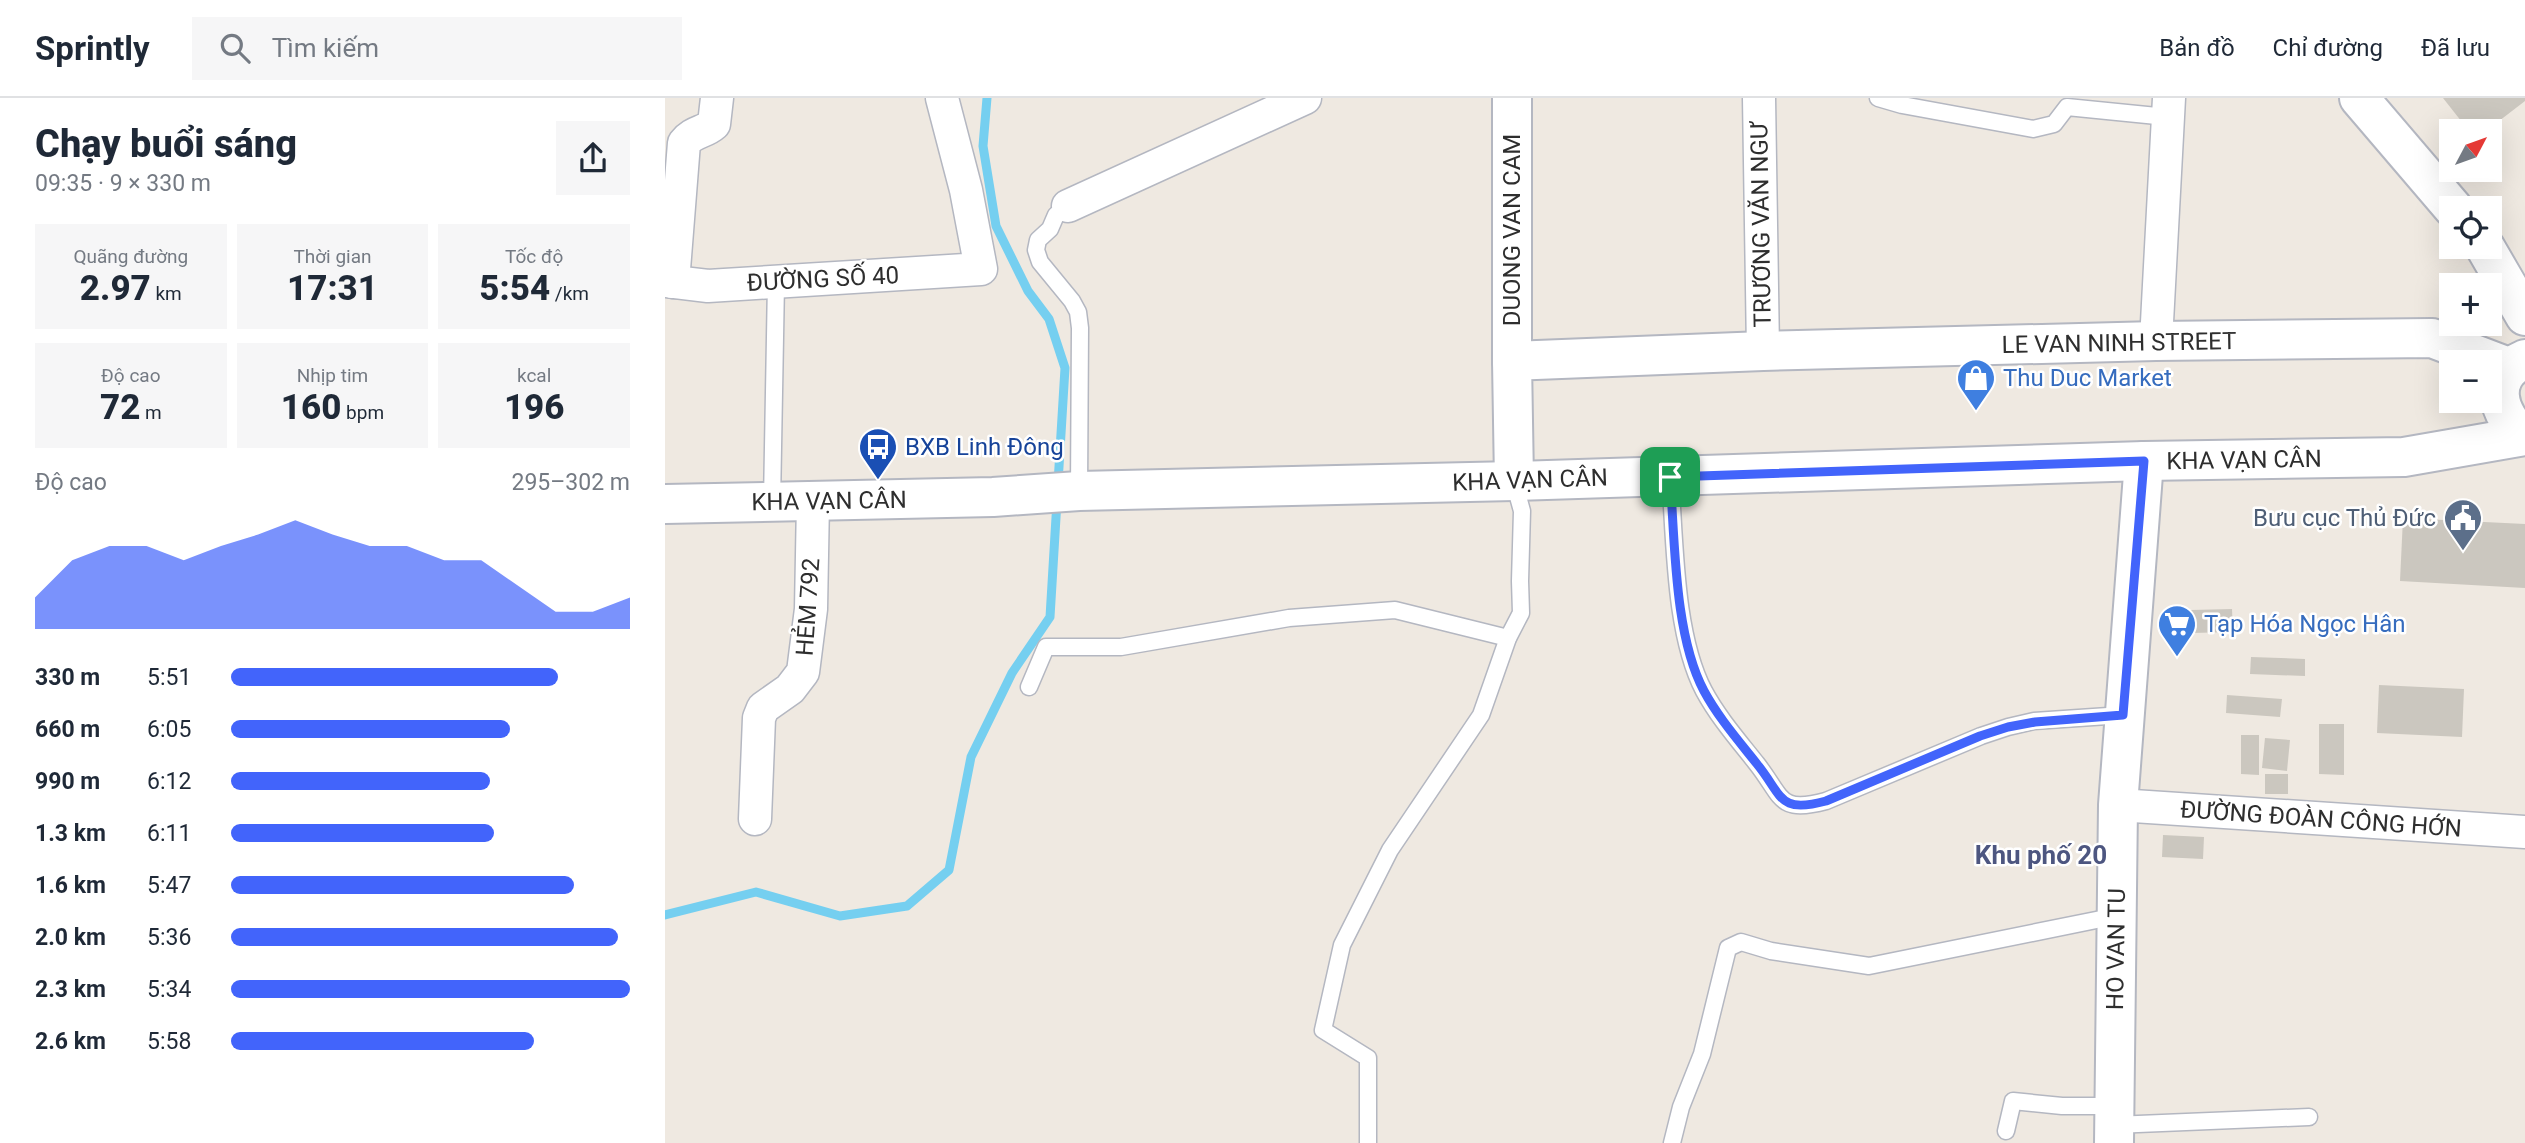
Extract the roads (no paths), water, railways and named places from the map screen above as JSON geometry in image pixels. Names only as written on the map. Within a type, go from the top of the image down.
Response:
[{"type":"main road","name":"DUONG VAN CAM","points":[[1512,98],[1511,361],[1514,481]]},
{"type":"main road","points":[[2359,98],[2443,196]]},
{"type":"main road","points":[[2492,259],[2525,317]]},
{"type":"main road","name":"LE VAN NINH STREET","points":[[1511,361],[1763,351],[2157,341],[2432,338],[2518,364]]},
{"type":"main road","points":[[2518,364],[2502,382],[2499,398],[2507,420],[2525,436]]},
{"type":"main road","name":"KHA VẠN CÂN","points":[[665,505],[2144,461],[2403,457],[2525,436]]},
{"type":"main road","name":"HO VAN TU","points":[[2114,1124],[2118,805],[2144,461]]},
{"type":"street","points":[[669,281],[674,152],[689,137],[715,124],[717,98]]},
{"type":"street","name":"ĐƯỜNG SỐ 40","points":[[669,281],[775,296],[981,269],[966,190],[942,98]]},
{"type":"street","points":[[1068,206],[1305,98]]},
{"type":"street","name":"TRƯƠNG VĂN NGƯ","points":[[1759,98],[1763,351]]},
{"type":"street","points":[[2157,341],[2168,108]]},
{"type":"street","name":"HẺM 792","points":[[755,819],[759,718],[763,708],[790,689],[803,672],[811,609],[813,501]]},
{"type":"street","name":"ĐƯỜNG ĐOÀN CÔNG HỚN","points":[[2118,805],[2525,832]]},
{"type":"lane","points":[[1878,98],[1902,105],[2033,129],[2054,124],[2067,107],[2168,108]]},
{"type":"lane","points":[[1068,206],[1056,215],[1050,229],[1038,240],[1036,250],[1040,262],[1078,312],[1079,491]]},
{"type":"lane","points":[[772,502],[775,296]]},
{"type":"lane","points":[[1670,477],[1683,629],[1694,667],[1703,689],[1723,722],[1762,770],[1779,796],[1791,806],[1806,806],[1826,801],[1980,736],[2008,727],[2035,722],[2123,715]]},
{"type":"lane","points":[[1368,1143],[1368,1058],[1323,1030],[1342,945],[1390,850],[1481,715],[1508,638],[1521,613],[1522,511],[1514,481]]},
{"type":"lane","points":[[665,499],[665,505]]},
{"type":"lane","points":[[1029,687],[1046,647],[1121,647],[1289,618],[1395,610],[1508,638]]},
{"type":"lane","points":[[1672,1143],[1681,1107],[1702,1054],[1728,948],[1741,942],[1771,951],[1869,966],[2116,916]]},
{"type":"lane","points":[[2006,1131],[2013,1101],[2062,1106],[2114,1124],[2309,1117]]},
{"type":"waterway","points":[[987,98],[983,146],[996,226],[1028,291],[1049,319],[1065,368],[1058,483]]},
{"type":"waterway","points":[[665,915],[756,892],[840,916],[907,906],[949,870],[971,757],[1012,673],[1050,617],[1057,501]]},
{"type":"place","name":"Thu Duc Market","points":[[1976,412]]},
{"type":"place","name":"BXB Linh Đông","points":[[878,481]]},
{"type":"place","name":"Bưu cục Thủ Đức","points":[[2463,552]]},
{"type":"place","name":"Tạp Hóa Ngọc Hân","points":[[2177,658]]},
{"type":"district","name":"Khu phố 20","points":[[2041,855]]}]
